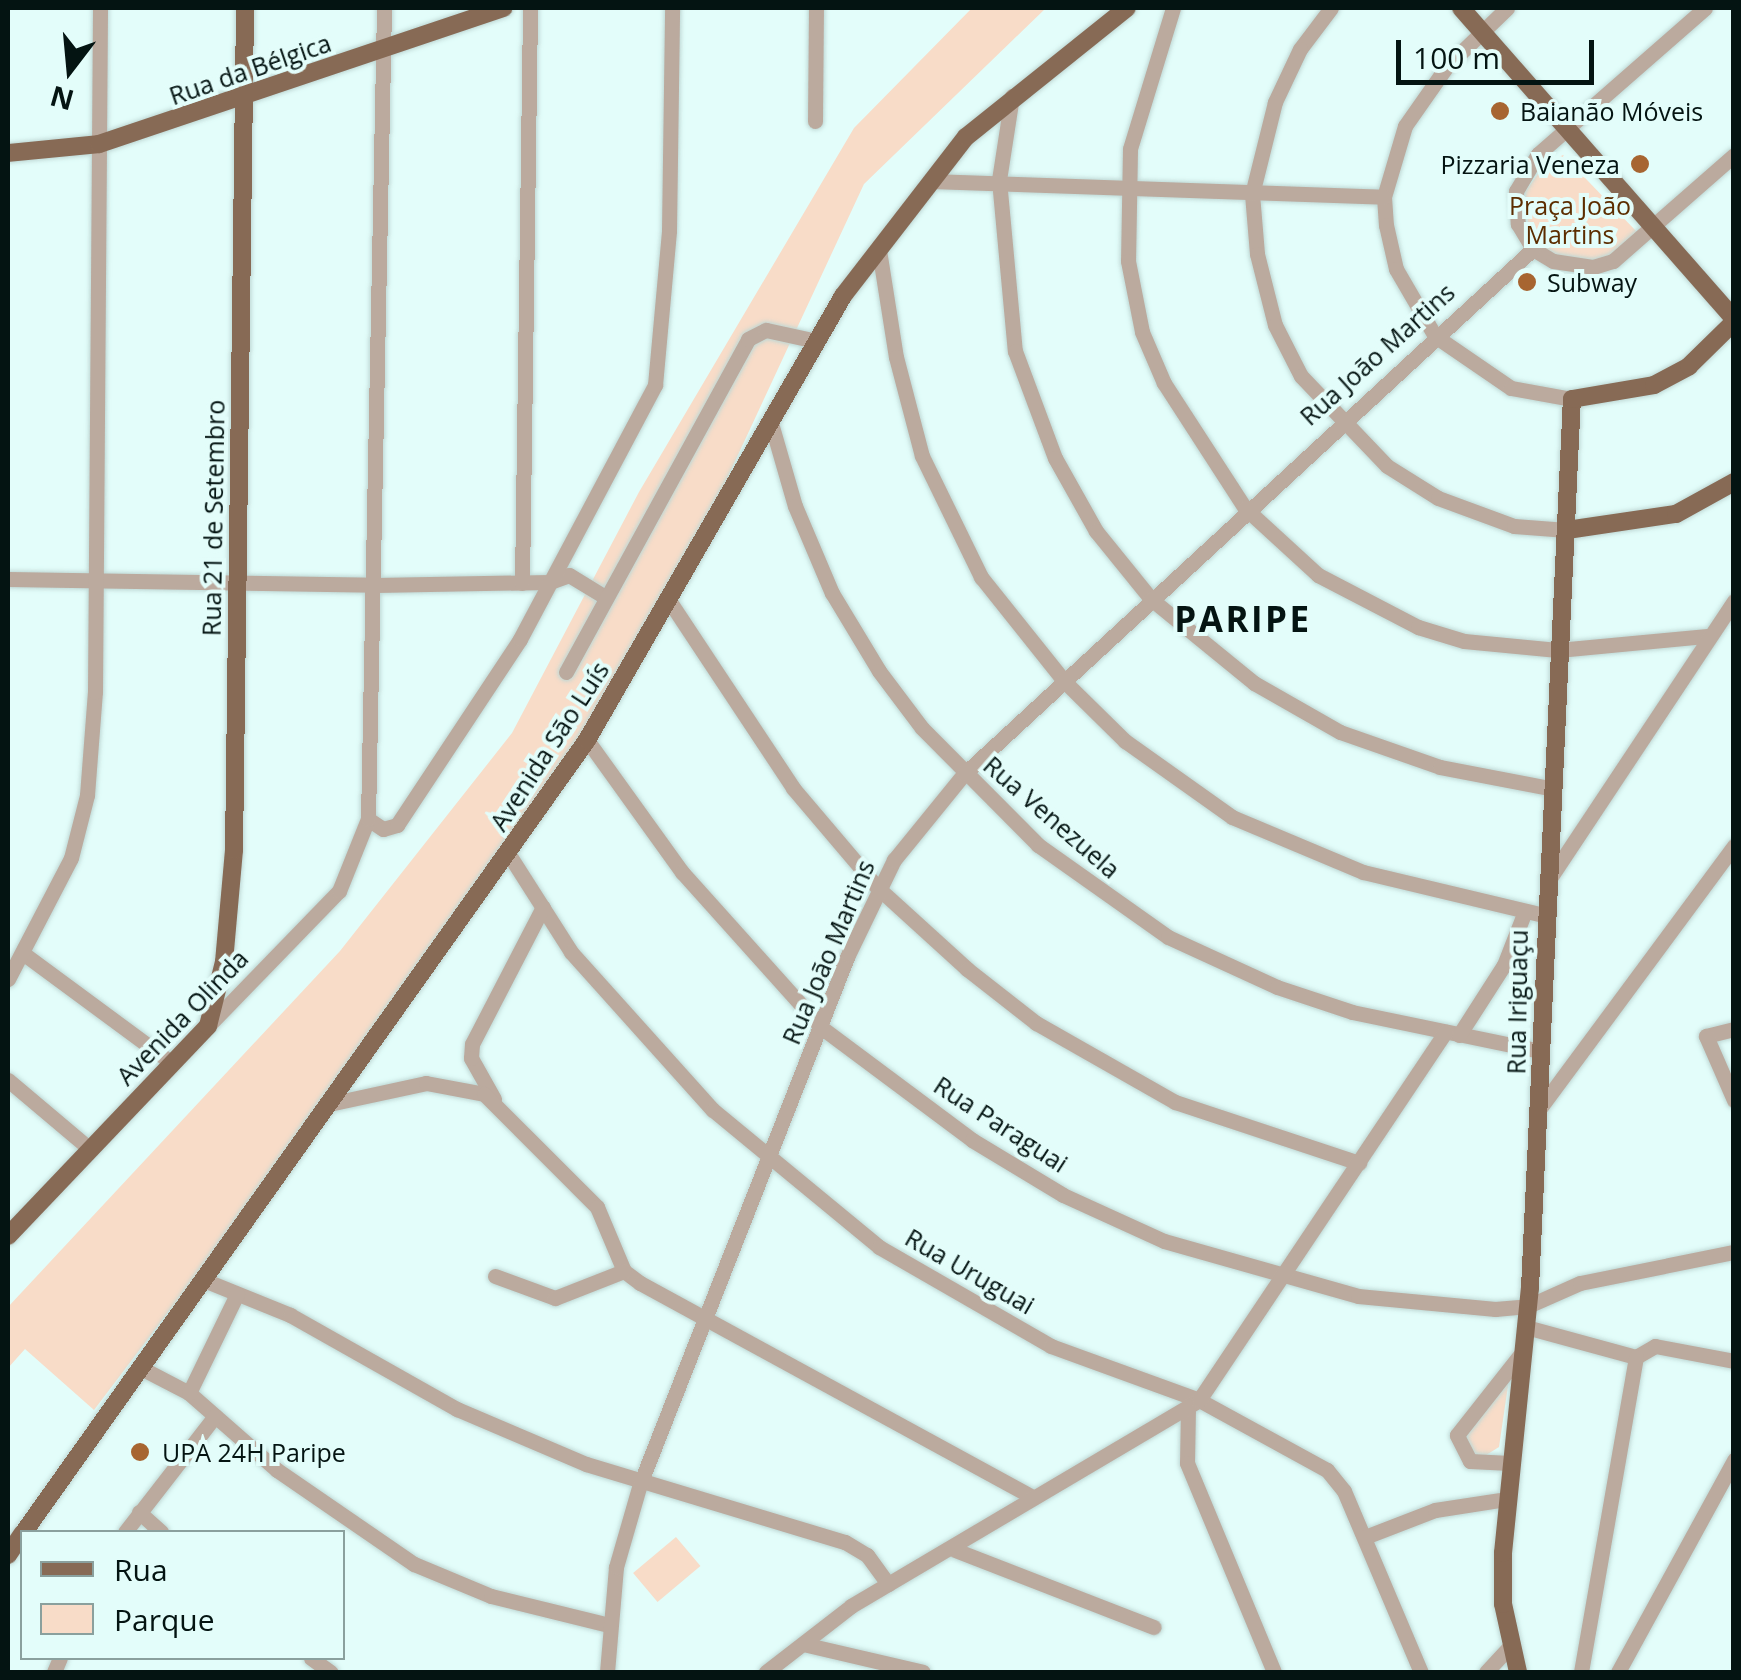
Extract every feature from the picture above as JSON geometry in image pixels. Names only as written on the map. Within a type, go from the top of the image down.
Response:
[{"type":"main road","name":"Rua 21 de Setembro","points":[[208,1026],[231,908],[245,8]]},
{"type":"main road","name":"Rua da Bélgica","points":[[8,153],[98,144],[504,8]]},
{"type":"main road","name":"Avenida São Luís","points":[[25,1530],[587,740],[771,423],[812,340],[931,180],[983,122],[1126,8]]},
{"type":"main road","points":[[1461,8],[1734,321],[1689,366],[1654,385],[1572,399]]},
{"type":"main road","name":"Rua Iriguaçu","points":[[1518,1672],[1509,1648],[1503,1604],[1507,1499],[1528,1306],[1540,1108],[1534,913],[1546,884],[1572,399]]},
{"type":"main road","points":[[1567,530],[1676,514],[1734,482]]},
{"type":"main road","name":"Avenida Olinda","points":[[8,1236],[208,1026]]},
{"type":"street","points":[[8,979],[24,954],[82,824],[96,692],[100,8]]},
{"type":"street","points":[[384,8],[368,818],[383,828],[397,825],[550,582],[659,373],[672,8]]},
{"type":"street","points":[[522,584],[530,8]]},
{"type":"street","points":[[814,121],[816,8]]},
{"type":"street","points":[[1174,8],[1142,101],[1126,184],[1128,261],[1142,332],[1192,434],[1245,508],[1318,575],[1418,628],[1464,641],[1558,650],[1707,636]]},
{"type":"street","points":[[1331,8],[1300,49],[1275,102],[1252,194],[1257,254],[1274,325],[1302,376],[1387,466],[1438,498],[1514,526],[1567,530]]},
{"type":"street","points":[[1507,8],[1482,30],[1405,126],[1384,197],[1396,269],[1436,336],[1510,388],[1572,399]]},
{"type":"street","points":[[1705,8],[1564,127],[1526,170],[1516,191],[1518,224],[1532,249],[1553,261],[1593,267],[1627,253],[1650,228],[1734,156]]},
{"type":"street","points":[[1012,96],[1000,180],[1015,351],[1032,402],[1096,531],[1152,599],[1254,683],[1340,732],[1440,767],[1549,788]]},
{"type":"street","points":[[983,122],[1004,148]]},
{"type":"street","points":[[931,180],[1126,184],[1252,194],[1384,197]]},
{"type":"street","name":"Rua João Martins","points":[[607,1672],[620,1549],[640,1484],[877,887],[964,774],[1340,420],[1532,249]]},
{"type":"street","points":[[767,1672],[888,1584],[955,1550],[1031,1496],[1194,1403],[1359,1163],[1504,966],[1534,913],[1363,872],[1232,817],[1125,741],[1064,681],[981,577],[922,456],[896,357],[879,250]]},
{"type":"street","points":[[566,672],[748,338],[766,330],[812,340]]},
{"type":"street","name":"Rua Venezuela","points":[[771,423],[795,506],[832,593],[879,671],[964,774],[1038,845],[1168,938],[1277,987],[1452,1033],[1541,1051]]},
{"type":"street","points":[[8,580],[375,585],[522,584],[578,577],[605,596]]},
{"type":"street","points":[[670,602],[794,788],[877,887],[967,969],[1100,1062],[1174,1102],[1359,1163]]},
{"type":"street","points":[[1546,884],[1707,636],[1732,605]]},
{"type":"street","name":"Rua Paraguai","points":[[587,740],[682,872],[822,1028],[972,1140],[1062,1194],[1211,1260],[1402,1304],[1528,1306]]},
{"type":"street","name":"Avenida Olinda","points":[[208,1026],[339,890],[368,818]]},
{"type":"street","points":[[1540,1108],[1734,846]]},
{"type":"street","name":"Rua Uruguai","points":[[508,853],[542,907],[641,1034],[769,1159],[879,1247],[960,1298],[1052,1346],[1194,1403],[1327,1470],[1365,1537],[1422,1672]]},
{"type":"street","points":[[542,907],[472,1044],[471,1058],[496,1102],[598,1208],[624,1271],[1031,1496]]},
{"type":"street","points":[[24,954],[172,1063]]},
{"type":"street","points":[[1734,1029],[1706,1036],[1734,1100]]},
{"type":"street","points":[[8,1080],[90,1149]]},
{"type":"street","points":[[329,1104],[426,1082],[452,1083],[496,1102]]},
{"type":"street","points":[[1528,1306],[1580,1283],[1734,1252]]},
{"type":"street","points":[[496,1276],[554,1298],[624,1271]]},
{"type":"street","points":[[204,1280],[290,1315],[458,1409],[640,1484],[845,1542],[867,1555],[888,1584]]},
{"type":"street","points":[[189,1393],[237,1294]]},
{"type":"street","points":[[1526,1327],[1636,1357],[1655,1346],[1734,1361]]},
{"type":"street","points":[[1510,1463],[1470,1461],[1457,1435],[1520,1355]]},
{"type":"street","points":[[1581,1672],[1636,1357]]},
{"type":"street","points":[[142,1368],[189,1393],[277,1470],[414,1564],[491,1596],[609,1626]]},
{"type":"street","points":[[1194,1403],[1187,1464],[1274,1672]]},
{"type":"street","points":[[126,1530],[215,1416]]},
{"type":"street","points":[[1618,1672],[1734,1460]]},
{"type":"street","points":[[1365,1537],[1435,1510],[1507,1499]]},
{"type":"street","points":[[140,1512],[159,1530]]},
{"type":"street","points":[[955,1550],[1154,1627]]},
{"type":"street","points":[[803,1644],[923,1672]]},
{"type":"street","points":[[1486,1672],[1509,1648]]},
{"type":"green space","points":[[972,8],[1046,8],[864,184],[670,601],[590,735],[326,1104],[94,1410],[25,1349],[8,1368],[8,1307],[340,951],[512,733],[639,492],[854,128]]},
{"type":"green space","name":"Praça João Martins","points":[[1563,155],[1637,232],[1624,254],[1559,266],[1529,235],[1525,192],[1545,164]]},
{"type":"green space","points":[[1509,1379],[1499,1447],[1483,1457],[1473,1454],[1464,1434]]},
{"type":"green space","points":[[676,1537],[700,1566],[658,1602],[633,1573]]},
{"type":"place","name":"Baianão Móveis","points":[[1500,111]]},
{"type":"place","name":"Pizzaria Veneza","points":[[1640,164]]},
{"type":"place","name":"Subway","points":[[1527,282]]},
{"type":"place","name":"UPA 24H Paripe","points":[[140,1452]]},
{"type":"district","name":"PARIPE","points":[[1243,619]]}]
